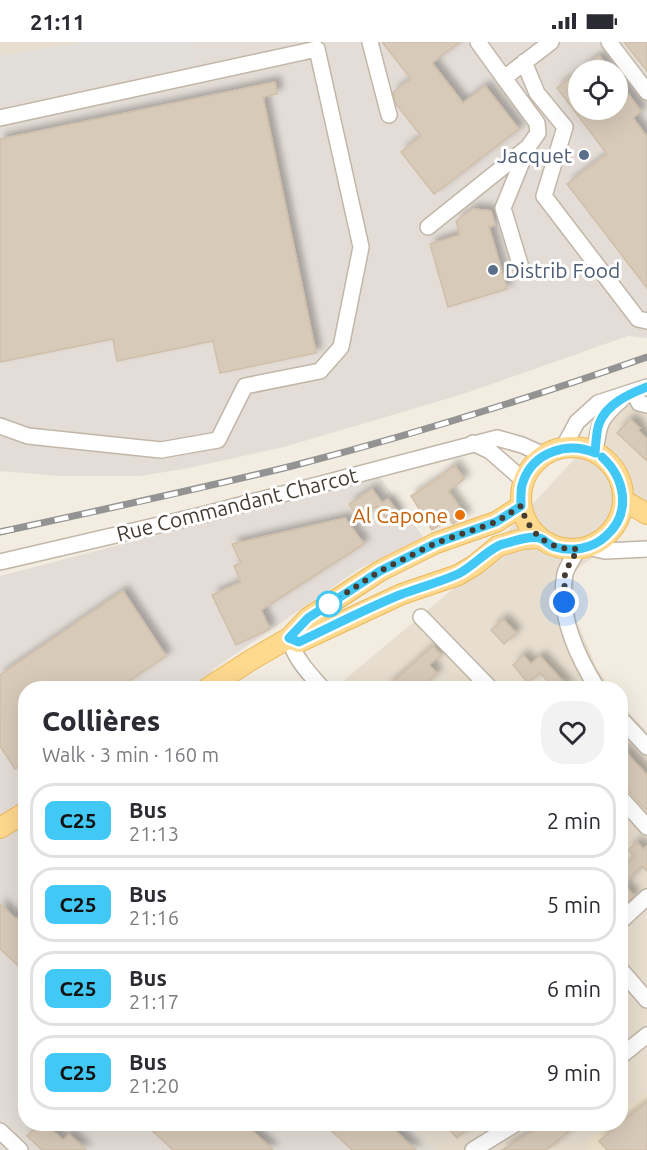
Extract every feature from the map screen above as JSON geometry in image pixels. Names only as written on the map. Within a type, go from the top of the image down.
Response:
[{"type":"main road","points":[[575,447],[595,453],[611,466],[618,476],[623,500],[621,511],[615,525],[606,536],[583,548],[555,547],[539,538],[528,526],[521,506],[523,480],[544,455],[563,448],[575,447]]},
{"type":"main road","points":[[623,500],[647,513]]},
{"type":"main road","points":[[219,681],[289,638],[308,618],[380,571],[436,543],[496,522],[521,506]]},
{"type":"main road","points":[[289,638],[299,642],[402,594],[458,574],[475,565],[498,546],[523,539],[539,538]]},
{"type":"main road","points":[[0,828],[18,817]]},
{"type":"street","points":[[370,42],[389,115]]},
{"type":"street","points":[[478,42],[537,123],[538,133],[528,147],[503,208],[520,264]]},
{"type":"street","points":[[504,78],[552,42]]},
{"type":"street","points":[[609,42],[647,92]]},
{"type":"street","points":[[0,118],[317,49],[361,247],[341,347],[320,371],[245,386],[218,440],[161,450],[28,436],[0,426]]},
{"type":"street","points":[[524,63],[537,93],[565,127],[544,196],[638,320],[647,321]]},
{"type":"street","points":[[428,227],[528,147]]},
{"type":"street","points":[[636,391],[639,403],[647,405]]},
{"type":"street","points":[[563,448],[577,422],[598,403],[636,391]]},
{"type":"street","points":[[595,453],[598,424],[607,412],[636,391]]},
{"type":"street","name":"Rue Commandant Charcot","points":[[0,562],[202,515],[496,438],[522,445],[544,455]]},
{"type":"street","points":[[473,443],[490,452],[523,480]]},
{"type":"street","points":[[593,681],[568,627],[564,602],[565,572],[583,548],[605,551],[647,549]]},
{"type":"street","points":[[421,617],[483,681]]},
{"type":"street","points":[[289,638],[297,660],[316,681]]},
{"type":"street","points":[[628,726],[647,747]]},
{"type":"street","points":[[628,806],[647,826]]},
{"type":"street","points":[[628,915],[647,897]]},
{"type":"street","points":[[628,978],[643,996]]},
{"type":"street","points":[[628,1050],[647,1035]]},
{"type":"street","points":[[0,1131],[20,1150]]},
{"type":"street","points":[[473,1150],[502,1131]]},
{"type":"shaded area","points":[[0,42],[84,42],[0,56]]},
{"type":"shaded area","points":[[84,42],[647,42],[647,338],[628,336],[463,394],[284,447],[184,469],[139,476],[60,476],[0,471],[0,56]]},
{"type":"shaded area","points":[[84,42],[191,42],[196,65],[0,103],[0,56]]},
{"type":"shaded area","points":[[647,397],[647,501],[643,501],[613,543],[573,572],[576,618],[596,667],[606,681],[343,681],[460,583],[625,404]]},
{"type":"shaded area","points":[[380,477],[423,537],[359,569],[212,670],[222,681],[18,681],[18,1131],[414,1131],[435,1150],[0,1150],[0,576]]},
{"type":"shaded area","points":[[628,711],[647,731],[647,1150],[435,1150],[414,1131],[628,1131]]},
{"type":"shaded area","points":[[647,1092],[647,1150],[590,1150],[585,1144],[601,1131],[628,1131],[628,1108]]},
{"type":"building","points":[[382,42],[460,42],[432,63],[463,103],[485,86],[519,129],[434,194],[401,152],[421,136],[396,104],[393,92],[411,79]]},
{"type":"building","points":[[624,42],[647,42],[647,71]]},
{"type":"building","points":[[568,80],[568,103],[557,88]]},
{"type":"building","points":[[275,82],[277,94],[263,97],[316,353],[220,373],[213,341],[117,361],[113,339],[0,362],[0,139]]},
{"type":"building","points":[[628,94],[641,111],[633,118],[647,137],[647,288],[567,184],[607,154],[581,120],[628,120]]},
{"type":"building","points":[[473,209],[491,211],[495,225],[489,227],[507,289],[448,307],[430,244],[460,235],[456,221]]},
{"type":"building","points":[[630,419],[647,439],[647,461],[617,433]]},
{"type":"building","points":[[454,465],[464,479],[448,491],[466,516],[453,524],[450,519],[432,530],[411,496]]},
{"type":"building","points":[[372,489],[382,503],[388,499],[399,514],[388,521],[377,506],[358,518],[349,504]]},
{"type":"building","points":[[345,518],[364,544],[261,610],[270,629],[236,645],[212,595],[241,582],[234,566],[241,563],[232,544]]},
{"type":"building","points":[[123,591],[166,656],[128,681],[18,681],[18,767],[15,769],[0,746],[0,675]]},
{"type":"building","points":[[503,619],[516,633],[504,644],[491,630]]},
{"type":"building","points":[[433,646],[441,655],[429,665],[437,673],[428,681],[394,681]]},
{"type":"building","points":[[523,655],[531,664],[540,656],[563,681],[547,681],[540,673],[530,681],[526,681],[513,665]]},
{"type":"building","points":[[628,755],[647,775],[647,811],[628,791]]},
{"type":"building","points":[[637,842],[643,849],[647,846],[647,871],[642,866],[628,879],[628,863],[635,857],[628,850]]},
{"type":"building","points":[[628,889],[634,896],[628,902]]},
{"type":"building","points":[[0,904],[16,919],[18,917],[18,966],[0,949]]},
{"type":"building","points":[[647,1102],[647,1150],[607,1150],[599,1141],[611,1131],[628,1131],[628,1117]]},
{"type":"building","points":[[32,1131],[53,1131],[63,1140],[69,1134],[86,1150],[42,1150],[27,1136]]},
{"type":"building","points":[[153,1131],[253,1131],[273,1150],[173,1150]]},
{"type":"building","points":[[332,1131],[396,1131],[416,1150],[352,1150]]},
{"type":"building","points":[[450,1131],[465,1131],[457,1138]]},
{"type":"building","points":[[533,1131],[569,1131],[546,1150],[502,1150]]},
{"type":"railway","points":[[0,532],[292,466],[382,442],[647,357]]},
{"type":"bus line","name":"C25","points":[[602,457],[618,476],[623,500],[615,525],[597,543],[578,549],[567,549],[555,547],[539,538],[523,539],[498,546],[475,565],[458,574],[402,594],[299,642],[289,638],[308,618],[380,571],[436,543],[496,522],[521,506],[523,480],[536,462],[549,452],[563,448],[575,447],[595,453],[598,424],[607,412],[626,394],[647,387]]},
{"type":"place","name":"Jacquet","points":[[584,155]]},
{"type":"place","name":"Distrib Food","points":[[493,270]]},
{"type":"place","name":"Al Capone","points":[[460,515]]},
{"type":"route","points":[[329,604],[380,571],[436,543],[496,522],[521,506],[528,526],[539,538],[555,547],[578,549],[565,572],[564,602]]}]
